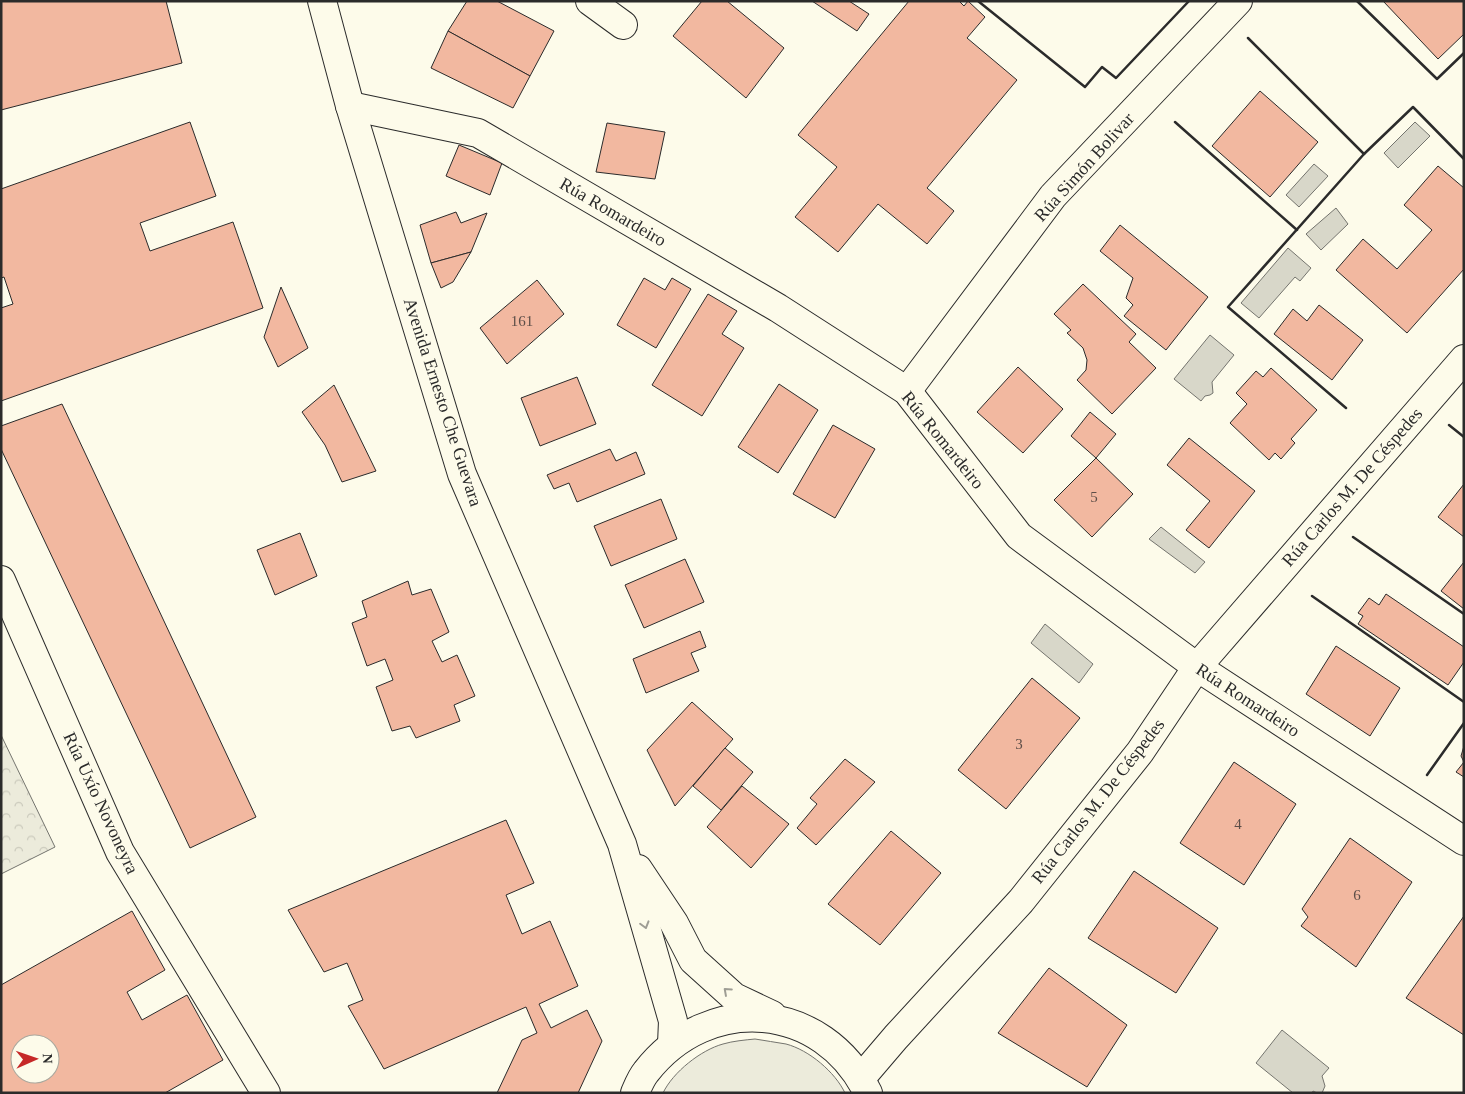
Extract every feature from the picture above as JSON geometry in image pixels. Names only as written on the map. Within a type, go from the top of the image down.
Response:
[{"type":"street","name":"Avenida Ernesto Che Guevara","points":[[322,1],[350,106],[462,474],[622,844],[673,1021],[672,1044]]},
{"type":"street","points":[[590,1],[623,25]]},
{"type":"street","name":"Rúa Simón Bolivar","points":[[907,391],[1054,196],[1238,1]]},
{"type":"street","name":"Rúa Romardeiro","points":[[350,106],[478,133],[778,308],[907,391],[1019,536],[1197,667],[1464,841]]},
{"type":"street","name":"Rúa Carlos M. De Céspedes","points":[[864,1085],[896,1037],[1021,901],[1140,752],[1197,667],[1464,359]]},
{"type":"street","name":"Rúa Uxío Novoneyra","points":[[1,580],[120,852],[266,1093]]},
{"type":"street","name":"Avenida Ernesto Che Guevara","points":[[622,844],[674,923],[693,960],[734,997],[785,1022]]},
{"type":"street","points":[[635,1093],[644,1073],[672,1044],[698,1029],[726,1019],[756,1017],[785,1022],[808,1031],[830,1044],[847,1059],[864,1085]]},
{"type":"green space","points":[[1,735],[55,847],[1,874]]},
{"type":"green space","points":[[755,1039],[786,1044],[804,1051],[835,1077],[845,1093],[663,1093],[674,1077],[688,1063],[706,1051],[727,1043]]},
{"type":"shaded area","points":[[1415,122],[1430,136],[1398,168],[1384,153]]},
{"type":"shaded area","points":[[1314,164],[1328,176],[1299,207],[1286,195]]},
{"type":"shaded area","points":[[1336,208],[1348,224],[1321,250],[1306,234]]},
{"type":"shaded area","points":[[1288,248],[1311,268],[1300,281],[1295,277],[1259,318],[1241,303]]},
{"type":"shaded area","points":[[1210,335],[1234,355],[1212,382],[1213,393],[1205,396],[1201,401],[1174,379]]},
{"type":"shaded area","points":[[1161,527],[1205,562],[1195,573],[1149,539]]},
{"type":"shaded area","points":[[1045,624],[1093,664],[1079,683],[1031,643]]},
{"type":"shaded area","points":[[1282,1030],[1329,1068],[1322,1076],[1325,1086],[1322,1093],[1313,1091],[1312,1093],[1293,1093],[1256,1063]]},
{"type":"building","points":[[1,1],[166,1],[182,63],[1,110]]},
{"type":"building","points":[[467,1],[497,1],[554,31],[530,76],[448,31]]},
{"type":"building","points":[[702,1],[727,1],[784,48],[746,98],[673,36]]},
{"type":"building","points":[[812,1],[849,1],[869,14],[857,31]]},
{"type":"building","points":[[909,1],[959,1],[964,6],[968,1],[985,17],[967,38],[1017,80],[927,188],[954,211],[927,244],[878,204],[838,252],[795,217],[837,167],[798,135]]},
{"type":"building","points":[[1383,1],[1464,1],[1464,34],[1438,59]]},
{"type":"building","points":[[448,31],[530,76],[513,108],[431,68]]},
{"type":"building","points":[[1260,91],[1318,142],[1270,197],[1212,146]]},
{"type":"building","points":[[190,122],[216,196],[140,223],[150,251],[233,222],[263,308],[1,401],[1,308],[13,304],[4,277],[1,278],[1,189]]},
{"type":"building","points":[[607,123],[665,132],[655,179],[596,172]]},
{"type":"building","points":[[459,145],[502,163],[490,195],[446,176]]},
{"type":"building","points":[[1438,166],[1464,188],[1464,269],[1407,333],[1336,270],[1363,239],[1397,269],[1432,230],[1404,205]]},
{"type":"building","points":[[456,212],[461,223],[487,213],[471,252],[431,263],[420,225]]},
{"type":"building","points":[[1120,225],[1208,297],[1166,350],[1124,316],[1133,305],[1126,298],[1133,278],[1100,251]]},
{"type":"building","points":[[471,252],[453,282],[441,288],[431,263]]},
{"type":"building","points":[[644,278],[665,290],[672,278],[691,289],[656,348],[617,325]]},
{"type":"building","points":[[537,280],[564,314],[507,364],[480,328]]},
{"type":"building","points":[[1083,284],[1136,334],[1129,342],[1156,368],[1112,414],[1077,380],[1086,370],[1087,360],[1083,348],[1067,333],[1071,330],[1054,314]]},
{"type":"building","points":[[281,287],[308,348],[278,367],[264,337]]},
{"type":"building","points":[[708,294],[737,311],[722,334],[744,348],[702,416],[652,385]]},
{"type":"building","points":[[1319,305],[1363,340],[1332,380],[1274,334],[1293,309],[1307,321]]},
{"type":"building","points":[[1018,367],[1063,409],[1023,453],[977,412]]},
{"type":"building","points":[[1271,368],[1317,410],[1291,439],[1295,443],[1281,459],[1275,453],[1269,460],[1230,423],[1247,404],[1236,393],[1256,371],[1263,377]]},
{"type":"building","points":[[577,377],[596,424],[540,446],[521,398]]},
{"type":"building","points":[[779,384],[818,410],[778,473],[738,447]]},
{"type":"building","points":[[334,385],[376,471],[342,482],[325,445],[302,412]]},
{"type":"building","points":[[62,404],[256,817],[190,848],[1,449],[1,426]]},
{"type":"building","points":[[1090,412],[1116,434],[1096,458],[1071,436]]},
{"type":"building","points":[[833,425],[875,449],[835,518],[793,494]]},
{"type":"building","points":[[1189,438],[1255,491],[1209,548],[1186,530],[1210,501],[1167,465]]},
{"type":"building","points":[[610,449],[616,461],[636,452],[645,474],[577,502],[569,483],[554,489],[547,475]]},
{"type":"building","points":[[1096,458],[1133,494],[1092,537],[1054,500]]},
{"type":"building","points":[[1464,484],[1464,537],[1438,517]]},
{"type":"building","points":[[661,499],[677,539],[611,566],[594,526]]},
{"type":"building","points":[[300,533],[317,576],[275,595],[257,550]]},
{"type":"building","points":[[685,559],[704,602],[644,628],[625,585]]},
{"type":"building","points":[[1464,562],[1464,609],[1441,591]]},
{"type":"building","points":[[408,581],[412,595],[431,589],[449,632],[432,641],[442,662],[457,655],[475,696],[454,705],[460,721],[416,738],[410,726],[392,731],[376,687],[393,680],[385,659],[367,666],[352,623],[367,617],[362,601]]},
{"type":"building","points":[[1386,594],[1464,647],[1464,662],[1448,685],[1358,624],[1363,616],[1358,613],[1369,598],[1379,605]]},
{"type":"building","points":[[700,631],[706,647],[691,653],[699,671],[646,693],[633,659]]},
{"type":"building","points":[[1336,646],[1400,688],[1370,736],[1306,694]]},
{"type":"building","points":[[1032,678],[1080,718],[1006,809],[958,770]]},
{"type":"building","points":[[692,702],[733,739],[675,806],[647,750]]},
{"type":"building","points":[[1464,746],[1464,762],[1461,756]]},
{"type":"building","points":[[725,748],[753,772],[721,810],[693,786]]},
{"type":"building","points":[[845,759],[875,782],[816,845],[797,828],[817,804],[810,798]]},
{"type":"building","points":[[1234,762],[1296,804],[1244,885],[1180,843]]},
{"type":"building","points":[[1464,762],[1464,777],[1456,772]]},
{"type":"building","points":[[742,786],[789,824],[751,868],[707,827]]},
{"type":"building","points":[[506,820],[534,883],[506,895],[522,934],[550,921],[578,986],[539,1004],[551,1028],[587,1010],[602,1041],[578,1093],[497,1093],[522,1040],[537,1033],[526,1007],[384,1069],[348,1006],[363,1000],[347,963],[324,972],[288,910]]},
{"type":"building","points":[[891,831],[941,873],[880,945],[828,904]]},
{"type":"building","points":[[1350,838],[1412,882],[1356,967],[1301,926],[1308,917],[1302,909]]},
{"type":"building","points":[[1134,871],[1218,928],[1176,993],[1088,938]]},
{"type":"building","points":[[132,911],[165,970],[127,992],[142,1020],[187,995],[223,1060],[165,1093],[1,1093],[1,985]]},
{"type":"building","points":[[1464,916],[1464,1035],[1406,998]]},
{"type":"building","points":[[1049,968],[1127,1025],[1087,1087],[998,1033]]},
{"type":"wall","points":[[978,1],[1085,87],[1102,67],[1116,78],[1189,1]]},
{"type":"wall","points":[[1357,1],[1437,79],[1464,53]]},
{"type":"wall","points":[[1248,38],[1364,154],[1228,307],[1346,408]]},
{"type":"wall","points":[[1364,154],[1413,107],[1464,159]]},
{"type":"wall","points":[[1175,122],[1297,230]]},
{"type":"wall","points":[[1449,425],[1464,437]]},
{"type":"wall","points":[[1353,537],[1464,614]]},
{"type":"wall","points":[[1312,596],[1464,702]]},
{"type":"wall","points":[[1427,775],[1464,723]]}]
